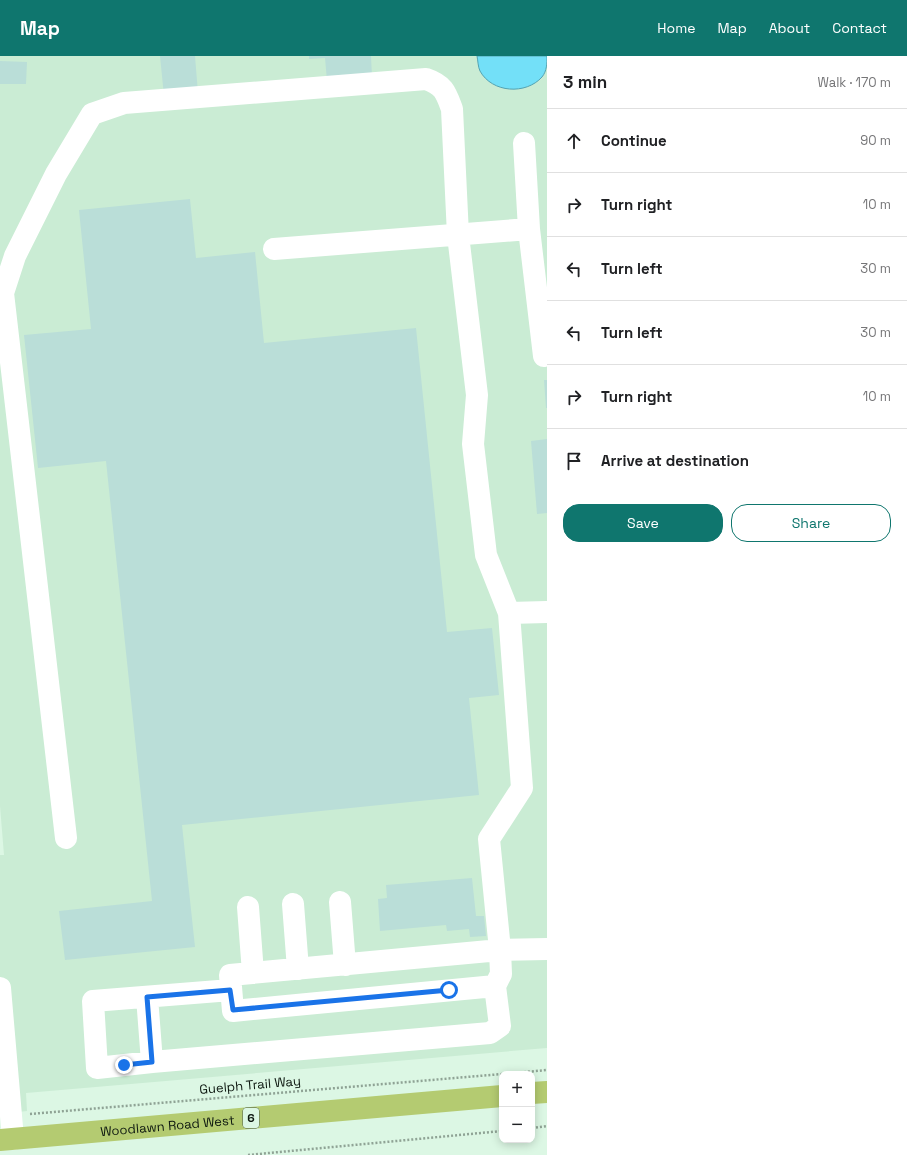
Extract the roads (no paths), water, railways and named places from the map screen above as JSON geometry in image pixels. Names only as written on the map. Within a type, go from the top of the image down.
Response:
[{"type":"main road","points":[[535,1093],[547,1092]]},
{"type":"main road","name":"Woodlawn Road West","points":[[6,1139],[499,1096]]},
{"type":"lane","points":[[66,838],[3,293],[15,256],[56,174],[92,114],[124,103],[426,79],[436,82],[446,92],[452,109],[458,235],[477,395],[473,444],[486,555],[509,613],[522,788],[489,839],[500,950],[501,974],[495,986],[500,1026],[490,1033],[97,1068],[93,1002],[230,990]]},
{"type":"lane","points":[[524,143],[529,229],[544,356]]},
{"type":"lane","points":[[274,250],[529,229]]},
{"type":"lane","points":[[509,613],[547,612]]},
{"type":"lane","points":[[340,902],[345,964]]},
{"type":"lane","points":[[293,904],[298,969]]},
{"type":"lane","points":[[248,907],[253,972]]},
{"type":"lane","points":[[495,986],[233,1010],[230,990],[230,974],[500,950],[547,949]]},
{"type":"lane","points":[[0,988],[4,1080],[10,1115],[6,1139]]},
{"type":"lane","points":[[147,997],[152,1062]]},
{"type":"water","points":[[477,56],[547,56],[545,72],[542,77],[527,87],[510,89],[492,84],[485,78],[479,69]]}]
